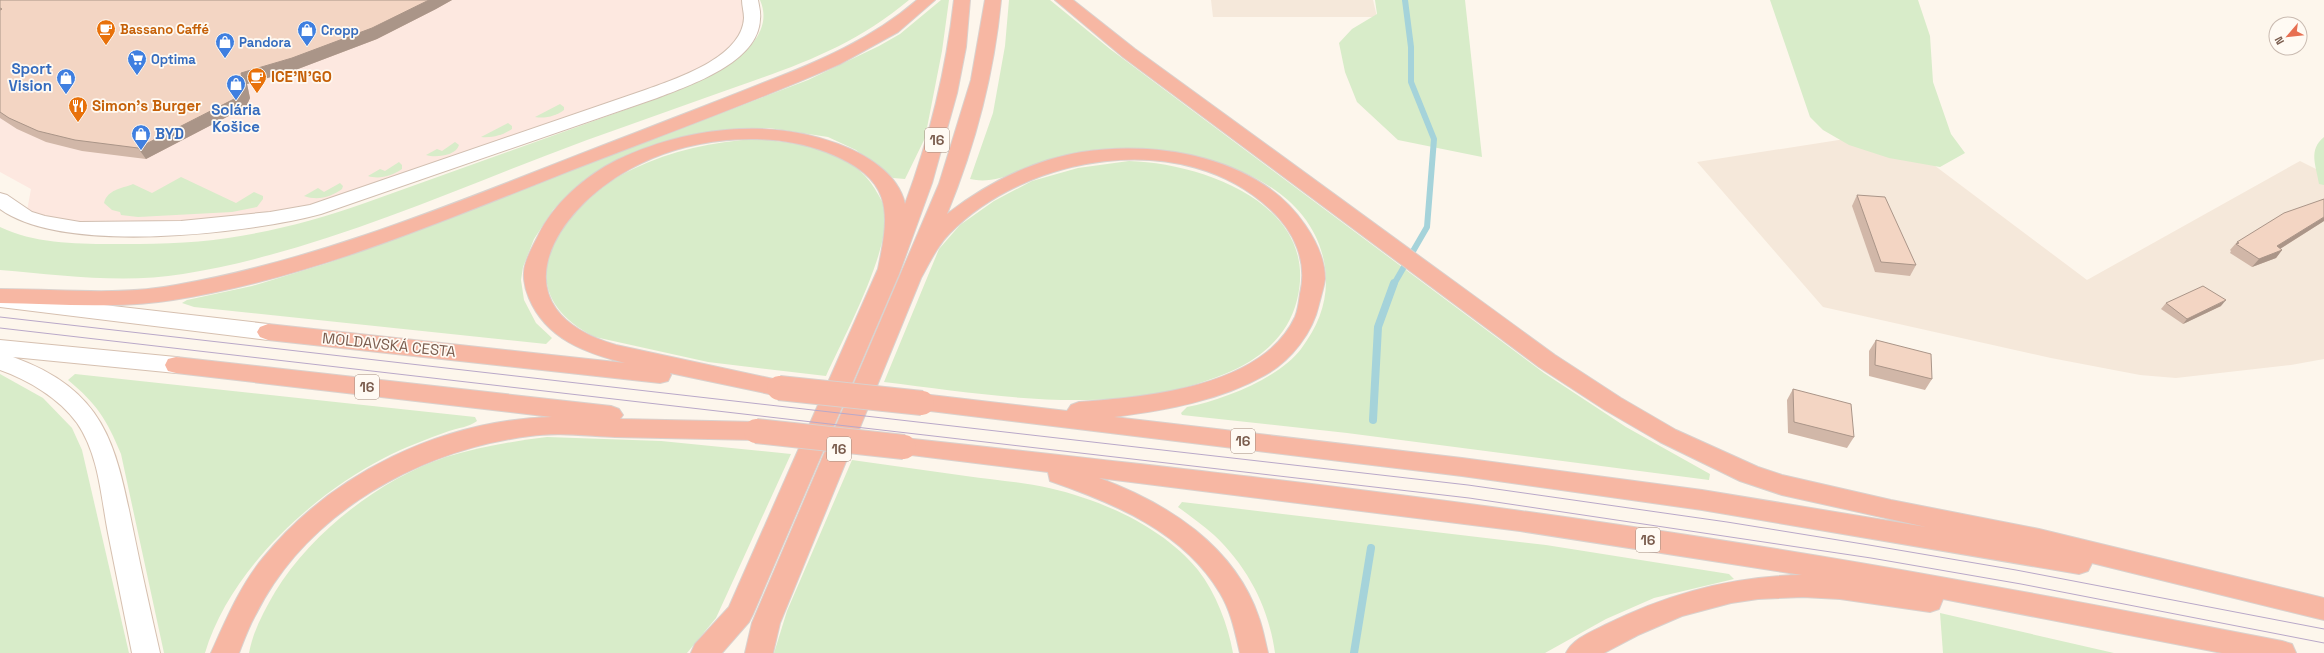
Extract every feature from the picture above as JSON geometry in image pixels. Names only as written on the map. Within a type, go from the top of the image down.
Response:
[{"type":"highway","points":[[0,296],[152,296],[198,288],[293,266],[392,232],[802,74],[872,42],[901,23],[927,0]]},
{"type":"highway","name":"16","points":[[722,653],[888,274],[920,194],[936,143],[952,77],[962,0]]},
{"type":"highway","name":"16","points":[[754,653],[939,209],[965,135],[983,63],[993,0]]},
{"type":"highway","points":[[1063,0],[1129,53],[1548,361],[1613,404],[1668,436],[1749,474],[1807,492],[2038,539],[2281,599]]},
{"type":"highway","points":[[779,388],[599,347],[570,334],[559,325],[543,306],[537,294],[534,272],[544,239],[565,208],[595,182],[619,168],[677,145],[712,138],[751,134],[804,138],[824,143],[859,160],[872,170],[890,192],[894,202],[896,218],[888,274]]},
{"type":"highway","points":[[912,275],[938,233],[978,202],[1023,177],[1062,163],[1083,158],[1140,155],[1189,161],[1212,168],[1251,185],[1268,197],[1283,210],[1305,238],[1311,258],[1314,276],[1313,296],[1308,314],[1285,349],[1268,362],[1220,386],[1169,401],[1111,409],[1023,415]]},
{"type":"highway","name":"MOLDAVSKÁ CESTA","points":[[268,332],[779,388]]},
{"type":"highway","name":"16","points":[[176,365],[756,431],[1010,458],[1466,514],[1721,551],[1967,592],[2282,653]]},
{"type":"highway","name":"16","points":[[779,388],[922,403],[1455,466],[1702,500],[1970,544],[2281,599],[2324,609]]},
{"type":"highway","points":[[225,653],[243,610],[268,569],[287,546],[340,500],[394,467],[423,454],[469,438],[529,427],[756,431]]},
{"type":"highway","points":[[1010,458],[1112,492],[1146,508],[1176,527],[1195,543],[1227,582],[1245,619],[1254,653]]},
{"type":"highway","points":[[1580,653],[1633,624],[1663,611],[1725,594],[1786,586],[1910,598],[2269,653]]},
{"type":"highway","points":[[705,653],[739,614]]},
{"type":"highway","points":[[759,653],[766,623]]},
{"type":"street","points":[[0,199],[26,216],[63,226],[96,229],[218,225],[266,220],[314,210],[644,96],[697,75],[724,60],[743,42],[751,25],[750,0]]},
{"type":"street","name":"MOLDAVSKÁ CESTA","points":[[0,300],[268,332]]},
{"type":"street","points":[[0,348],[176,365]]},
{"type":"street","points":[[0,361],[35,376],[52,387],[83,414],[92,428],[111,482],[146,653]]},
{"type":"shaded area","points":[[0,0],[750,0],[751,25],[712,67],[314,210],[96,229],[26,216],[31,189],[0,172]]},
{"type":"shaded area","points":[[1211,0],[1373,0],[1377,17],[1213,17]]},
{"type":"shaded area","points":[[1890,132],[2087,280],[2300,161],[2324,173],[2324,359],[2291,365],[2176,378],[2140,375],[2051,358],[1823,307],[1697,162]]},
{"type":"green space","points":[[760,0],[909,0],[868,30],[847,42],[825,53],[781,71],[587,140],[388,217],[287,250],[235,264],[160,277],[92,278],[0,270],[0,227],[26,236],[54,242],[96,244],[184,243],[263,232],[314,219],[365,203],[669,94],[700,81],[734,60],[749,47],[759,33],[763,17]]},
{"type":"green space","points":[[941,0],[949,0],[942,51],[925,138],[905,179],[893,178],[856,150],[828,137],[769,128],[710,132],[601,170],[584,180],[553,210],[534,239],[523,267],[521,280],[524,300],[536,323],[552,338],[546,344],[194,307],[182,303],[187,300],[252,286],[328,263],[808,80],[879,46],[900,34]]},
{"type":"green space","points":[[1009,0],[1050,0],[1110,49],[1544,373],[1626,427],[1710,474],[1709,480],[1347,433],[1182,415],[1181,413],[1187,407],[1217,399],[1265,378],[1291,360],[1301,349],[1318,320],[1322,310],[1326,290],[1325,267],[1316,237],[1300,213],[1279,193],[1253,177],[1224,165],[1165,151],[1126,148],[1086,151],[1058,157],[1014,174],[992,180],[970,179],[993,113],[1005,46]]},
{"type":"green space","points":[[1375,0],[1465,0],[1482,157],[1398,140],[1357,102],[1345,72],[1339,43],[1352,29],[1377,14]]},
{"type":"green space","points":[[1770,0],[1918,0],[1930,36],[1933,82],[1951,134],[1965,153],[1940,167],[1889,158],[1849,145],[1823,130],[1810,117]]},
{"type":"green space","points":[[560,104],[564,107],[564,110],[558,114],[539,118],[535,117]]},
{"type":"green space","points":[[508,123],[512,126],[512,129],[509,131],[494,136],[481,137]]},
{"type":"green space","points":[[2324,137],[2324,185],[2319,184],[2314,158],[2316,147]]},
{"type":"green space","points":[[756,139],[806,146],[838,156],[852,164],[864,175],[875,189],[885,211],[885,228],[873,271],[854,317],[826,376],[708,362],[595,337],[566,317],[550,295],[546,271],[552,247],[565,224],[584,202],[608,183],[648,162],[693,148],[724,142]]},
{"type":"green space","points":[[455,142],[459,145],[454,152],[450,154],[440,156],[426,155],[437,149],[442,151]]},
{"type":"green space","points":[[1129,161],[1158,164],[1190,170],[1221,181],[1250,196],[1274,215],[1291,238],[1300,267],[1297,300],[1288,323],[1282,333],[1266,350],[1236,369],[1194,385],[1151,395],[1107,399],[1062,400],[1017,397],[884,382],[939,249],[960,225],[994,201],[1032,181],[1078,168]]},
{"type":"green space","points":[[399,162],[402,165],[402,169],[395,173],[382,177],[368,176],[380,169],[385,171]]},
{"type":"green space","points":[[181,177],[236,203],[254,192],[263,196],[263,199],[257,207],[232,212],[138,217],[121,215],[120,212],[112,210],[104,203],[106,198],[112,192],[133,184],[152,193]]},
{"type":"green space","points":[[340,183],[343,186],[342,189],[329,196],[314,198],[304,196],[318,188],[324,192]]},
{"type":"green space","points":[[0,374],[43,398],[72,428],[82,450],[129,653],[0,653]]},
{"type":"green space","points":[[75,374],[475,417],[477,421],[467,426],[424,440],[392,454],[356,474],[328,493],[301,515],[276,539],[253,566],[233,594],[217,623],[205,653],[164,653],[121,454],[111,431],[100,413],[87,397],[68,380]]},
{"type":"green space","points":[[547,437],[661,441],[791,454],[716,618],[687,653],[249,653],[253,637],[263,614],[275,592],[290,570],[328,529],[372,494],[396,479],[446,457],[496,445]]},
{"type":"green space","points":[[852,460],[1049,488],[1090,500],[1130,517],[1167,541],[1184,555],[1198,570],[1216,599],[1228,631],[1233,653],[774,653],[787,611]]},
{"type":"green space","points":[[1182,502],[1546,545],[1729,574],[1734,579],[1654,598],[1606,619],[1545,653],[1275,653],[1268,620],[1255,589],[1247,575],[1226,547],[1214,535],[1178,507]]},
{"type":"green space","points":[[1940,613],[2114,653],[1943,653]]},
{"type":"building","name":"Optima","points":[[0,0],[429,0],[372,28],[292,58],[241,73],[244,88],[240,96],[138,148],[75,140],[38,131],[9,118],[0,112],[0,10],[2,9],[0,8]]},
{"type":"building","points":[[1857,195],[1885,197],[1916,265],[1881,262]]},
{"type":"building","points":[[2324,199],[2324,217],[2277,246],[2282,250],[2259,259],[2236,244],[2284,213]]},
{"type":"building","points":[[2203,286],[2226,300],[2187,319],[2166,303]]},
{"type":"building","points":[[1876,340],[1931,354],[1932,379],[1875,365]]},
{"type":"building","points":[[1793,389],[1851,404],[1854,437],[1794,422]]},
{"type":"waterway","points":[[1394,284],[1427,227],[1434,139],[1411,82],[1411,47],[1405,0]]},
{"type":"waterway","points":[[1373,420],[1378,327],[1394,283]]},
{"type":"waterway","points":[[1354,653],[1371,548]]},
{"type":"tram line","points":[[0,317],[1468,485],[1727,522],[1869,545],[2016,570],[2324,629]]},
{"type":"tram line","points":[[0,328],[1469,498],[1871,558],[2021,584],[2324,643]]},
{"type":"place","name":"Bassano Caffé","points":[[106,46]]},
{"type":"place","name":"Cropp","points":[[307,47]]},
{"type":"place","name":"Pandora","points":[[225,59]]},
{"type":"place","name":"Optima","points":[[137,76]]},
{"type":"place","name":"ICE'N'GO","points":[[257,94]]},
{"type":"place","name":"Sport Vision","points":[[66,95]]},
{"type":"place","name":"Solária Košice","points":[[236,101]]},
{"type":"place","name":"Simon's Burger","points":[[78,123]]},
{"type":"place","name":"BYD","points":[[141,151]]}]
